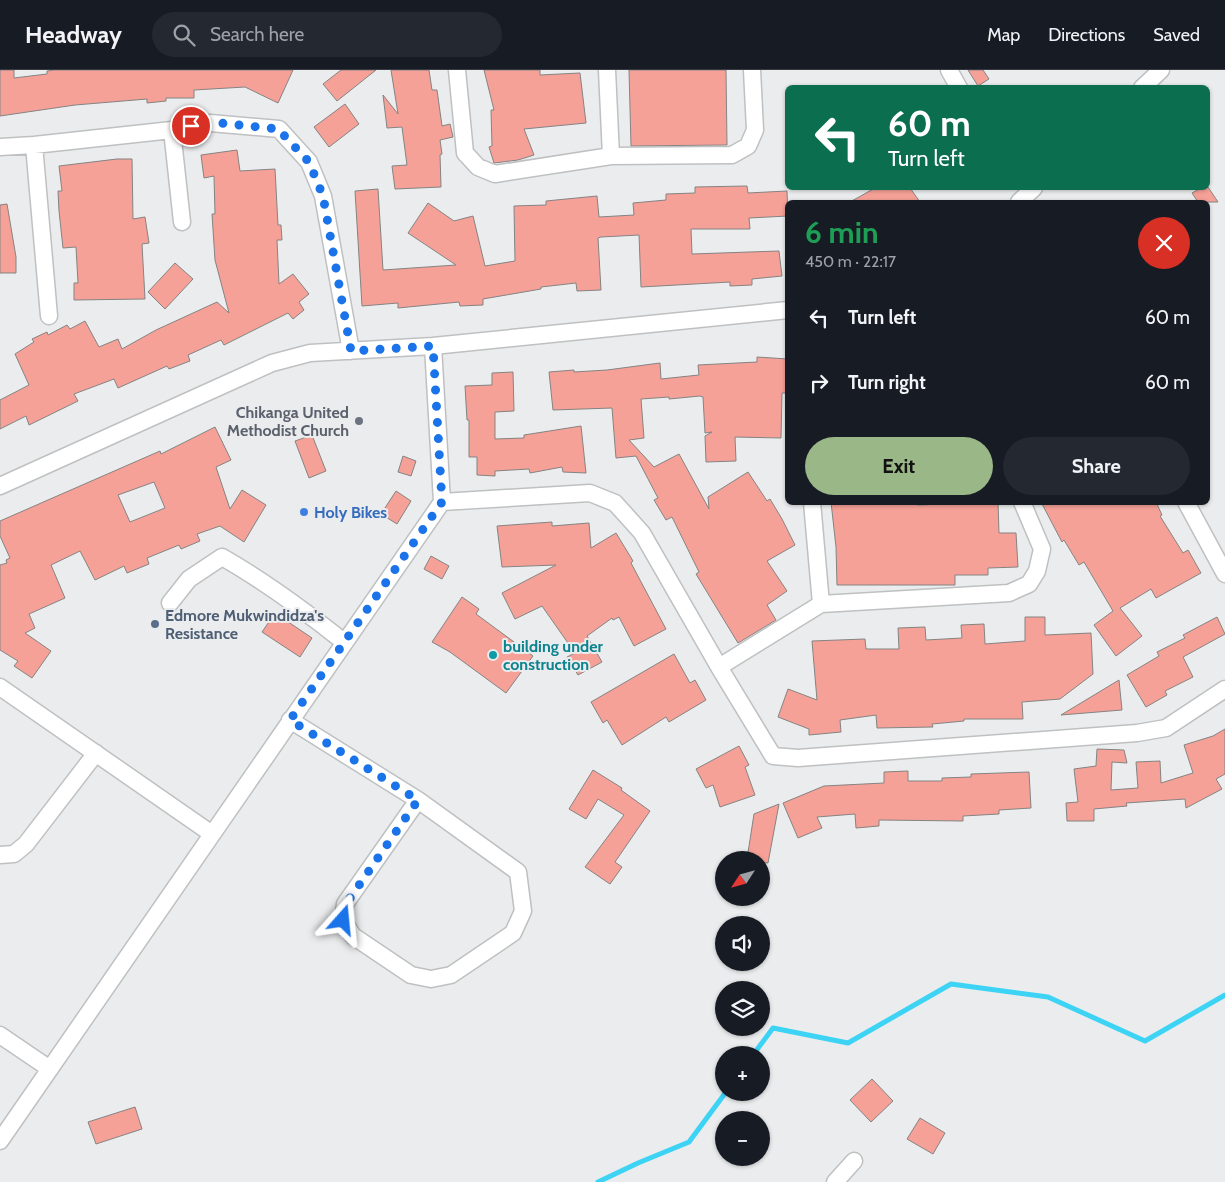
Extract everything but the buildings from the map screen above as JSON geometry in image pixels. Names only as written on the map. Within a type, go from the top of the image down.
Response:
[{"type":"street","points":[[457,70],[465,153],[478,167],[495,174],[610,156],[732,155],[748,146],[755,130],[752,70]]},
{"type":"street","points":[[607,70],[610,156]]},
{"type":"street","points":[[949,70],[957,85]]},
{"type":"street","points":[[1145,85],[1161,70]]},
{"type":"street","points":[[0,147],[172,130],[210,122],[278,129],[309,162],[323,196],[351,351]]},
{"type":"street","points":[[172,130],[182,222]]},
{"type":"street","points":[[34,145],[49,316]]},
{"type":"street","points":[[1018,198],[1031,190]]},
{"type":"street","points":[[0,486],[272,363],[310,353],[433,346],[785,310]]},
{"type":"street","points":[[0,1141],[442,502],[433,346]]},
{"type":"street","points":[[442,502],[590,493],[615,503],[642,533],[718,667],[773,756],[784,758],[1137,733],[1166,728],[1225,689]]},
{"type":"street","points":[[812,505],[821,604]]},
{"type":"street","points":[[718,667],[821,604],[1010,593],[1029,584],[1037,572],[1042,549],[1023,505]]},
{"type":"street","points":[[1188,505],[1225,573]]},
{"type":"street","points":[[170,604],[189,578],[222,557],[253,574],[297,604],[344,642]]},
{"type":"street","points":[[0,687],[212,834]]},
{"type":"street","points":[[290,720],[418,800],[518,872],[523,911],[513,933],[451,975],[431,979],[411,974],[353,936],[343,920],[346,904],[418,800]]},
{"type":"street","points":[[0,855],[14,854],[26,844],[96,753]]},
{"type":"street","points":[[0,1035],[50,1069]]},
{"type":"street","points":[[835,1182],[854,1161]]},
{"type":"waterway","points":[[760,1046],[773,1028],[848,1043],[951,984],[1048,997],[1145,1041],[1225,995]]},
{"type":"waterway","points":[[598,1182],[689,1142],[719,1101]]},
{"type":"place","name":"Chikanga United Methodist Church","points":[[359,421]]},
{"type":"place","name":"Holy Bikes","points":[[304,512]]},
{"type":"place","name":"Edmore Mukwindidza's Resistance","points":[[155,624]]},
{"type":"place","name":"building under construction","points":[[493,655]]},
{"type":"route","points":[[191,126],[210,122],[278,129],[309,162],[323,196],[351,351],[433,346],[442,502],[290,720],[418,800],[346,904],[343,920]]}]
